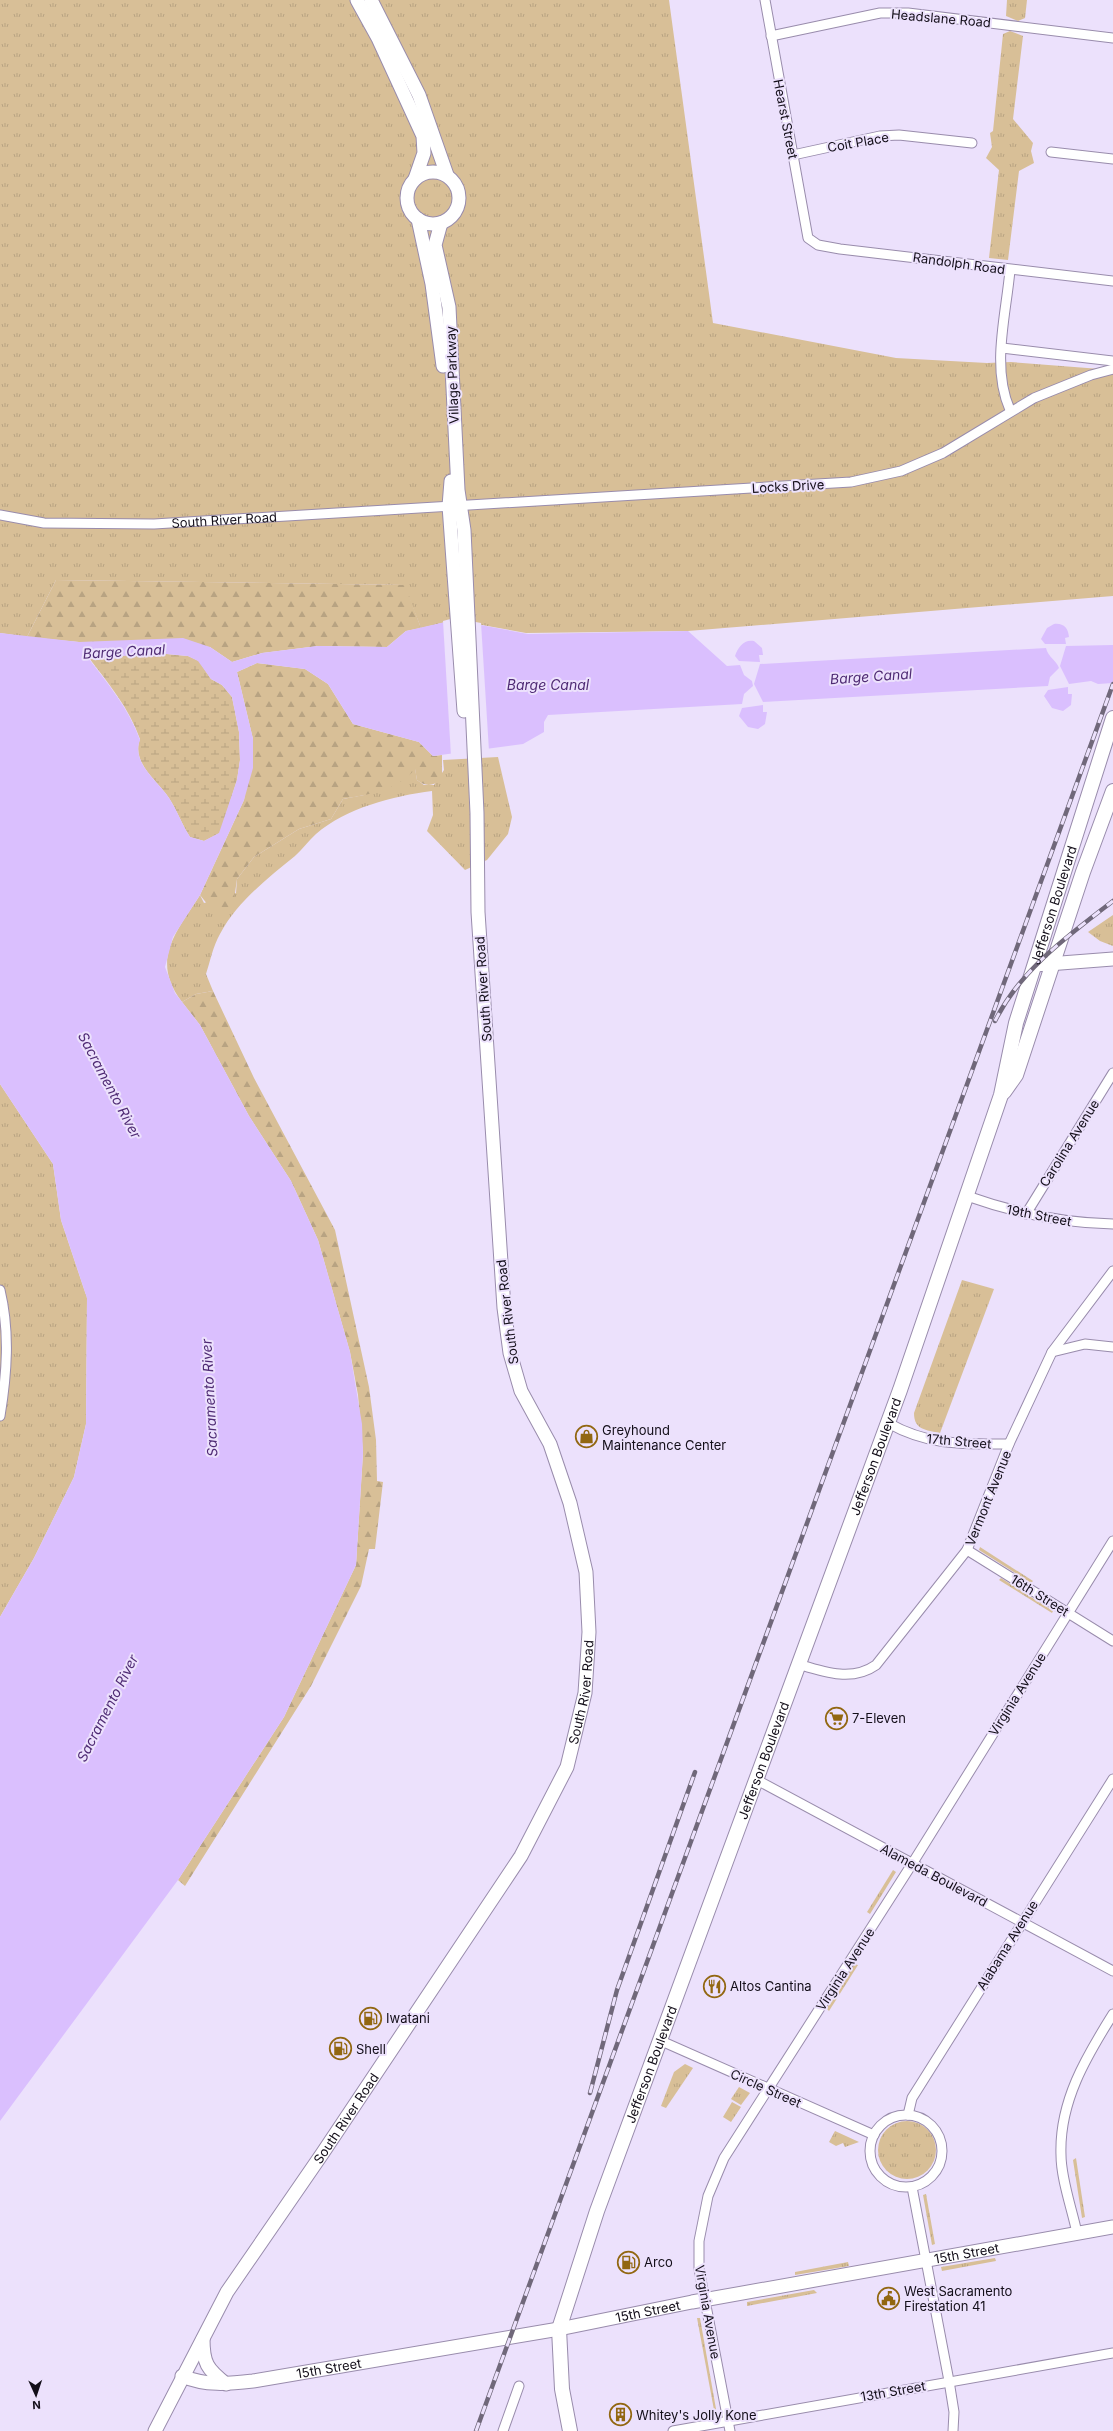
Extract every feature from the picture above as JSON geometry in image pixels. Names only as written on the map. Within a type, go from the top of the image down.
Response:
[{"type":"main road","name":"Jefferson Boulevard","points":[[570,2431],[562,2389],[559,2329],[597,2211],[755,1779],[888,1423],[967,1196],[1001,1095],[1016,1023],[1113,718]]},
{"type":"main road","name":"Jefferson Boulevard","points":[[1001,1095],[1016,1076],[1053,963],[1113,791]]},
{"type":"street","points":[[356,0],[378,38],[423,136],[424,153],[415,179],[407,195],[410,208],[418,219],[433,224],[441,223],[455,213],[459,201],[458,188],[447,175],[419,95],[372,0]]},
{"type":"street","name":"Hearst Street","points":[[765,0],[808,238]]},
{"type":"street","name":"Headslane Road","points":[[771,36],[880,13],[908,13],[1113,38]]},
{"type":"street","name":"Coit Place","points":[[793,155],[880,136],[899,136],[972,143]]},
{"type":"street","points":[[1051,152],[1113,160]]},
{"type":"street","points":[[415,179],[430,172],[447,175]]},
{"type":"street","name":"Village Parkway","points":[[418,219],[432,284],[440,335],[451,491],[455,506]]},
{"type":"street","name":"Village Parkway","points":[[441,223],[435,245],[449,307],[451,384],[458,490],[455,506]]},
{"type":"street","name":"Randolph Road","points":[[808,238],[818,245],[840,249],[1113,281]]},
{"type":"street","points":[[1010,270],[1002,348],[1003,393],[1010,410]]},
{"type":"street","points":[[1002,348],[1113,361]]},
{"type":"street","name":"Locks Drive","points":[[455,506],[851,482],[902,470],[943,453],[1010,410],[1034,398],[1091,375],[1113,369]]},
{"type":"street","name":"Locks Drive","points":[[1091,375],[1113,377]]},
{"type":"street","name":"South River Road","points":[[0,515],[44,523],[154,524],[455,506],[474,813],[478,927],[504,1300],[510,1353],[521,1391],[550,1444],[570,1503],[586,1572],[589,1632],[585,1693],[567,1767],[521,1856],[322,2154],[227,2292],[202,2336],[155,2431]]},
{"type":"street","points":[[1035,965],[1113,959]]},
{"type":"street","name":"Carolina Avenue","points":[[1026,1214],[1113,1073]]},
{"type":"street","name":"19th Street","points":[[967,1196],[1026,1214],[1062,1221],[1113,1224]]},
{"type":"street","name":"Vermont Avenue","points":[[798,1664],[835,1674],[854,1674],[872,1668],[967,1550],[1009,1444],[1052,1352],[1113,1272]]},
{"type":"street","points":[[0,1290],[7,1335],[7,1364],[0,1416]]},
{"type":"street","points":[[1052,1352],[1085,1344],[1113,1346]]},
{"type":"street","name":"17th Street","points":[[888,1423],[909,1434],[928,1440],[959,1444],[1009,1444]]},
{"type":"street","name":"Virginia Avenue","points":[[729,2426],[699,2269],[699,2241],[708,2196],[724,2158],[912,1864],[1113,1541]]},
{"type":"street","name":"16th Street","points":[[967,1550],[1113,1641]]},
{"type":"street","name":"Alameda Boulevard","points":[[755,1779],[1113,1971]]},
{"type":"street","name":"Alabama Avenue","points":[[908,2115],[912,2098],[1113,1779]]},
{"type":"street","points":[[1077,2233],[1061,2156],[1065,2111],[1078,2076],[1113,2014]]},
{"type":"street","name":"Circle Street","points":[[659,2040],[874,2135]]},
{"type":"street","points":[[908,2115],[919,2117],[930,2123],[937,2132],[942,2143],[942,2155],[939,2166],[933,2176],[923,2183],[912,2187],[890,2183],[881,2177],[874,2168],[870,2146],[874,2135],[888,2120],[908,2115]]},
{"type":"street","points":[[912,2187],[949,2381],[954,2412],[953,2431]]},
{"type":"street","name":"15th Street","points":[[182,2376],[197,2382],[226,2384],[559,2329],[704,2300],[1113,2227]]},
{"type":"street","points":[[202,2336],[202,2356],[210,2371],[226,2384]]},
{"type":"street","name":"13th Street","points":[[672,2431],[729,2426],[949,2381],[1113,2353]]},
{"type":"street","points":[[503,2431],[519,2386]]},
{"type":"green space","points":[[0,0],[669,0],[713,323],[896,358],[987,363],[1011,362],[1113,370],[1113,596],[688,631],[526,633],[454,620],[421,628],[404,585],[56,580],[27,637],[0,633]]},
{"type":"green space","points":[[1007,0],[1027,0],[1025,18],[1018,21],[1006,16]]},
{"type":"green space","points":[[1010,31],[1023,36],[1013,119],[1033,143],[1031,151],[1034,163],[1019,171],[1008,260],[989,258],[999,170],[986,158],[992,147],[990,133],[993,131],[1003,34]]},
{"type":"green space","points":[[56,580],[405,585],[421,628],[406,631],[387,647],[318,646],[262,653],[232,662],[210,647],[79,642],[27,637]]},
{"type":"green space","points":[[156,653],[188,656],[199,661],[211,679],[222,685],[232,697],[239,732],[240,760],[237,780],[220,833],[204,841],[190,837],[184,828],[175,807],[142,764],[138,748],[140,739],[130,717],[118,697],[89,658]]},
{"type":"green space","points":[[257,663],[305,669],[328,684],[353,724],[419,742],[433,756],[442,755],[442,780],[435,784],[423,784],[417,780],[415,769],[400,782],[391,787],[373,793],[343,799],[331,819],[299,829],[254,857],[237,879],[233,907],[223,912],[212,910],[200,895],[244,800],[253,739],[237,672]]},
{"type":"green space","points":[[498,757],[512,817],[508,834],[487,860],[465,870],[427,831],[433,815],[432,791],[386,800],[356,810],[341,817],[316,834],[298,853],[244,901],[227,922],[214,949],[206,974],[213,991],[196,994],[182,1002],[173,987],[168,973],[167,960],[175,934],[200,895],[204,903],[236,893],[237,879],[254,857],[299,829],[331,819],[343,799],[364,795],[415,768],[417,780],[424,785],[434,785],[444,770],[443,760]]},
{"type":"green space","points":[[1113,915],[1113,946],[1100,941],[1088,932]]},
{"type":"green space","points":[[213,991],[254,1078],[335,1230],[369,1387],[376,1440],[377,1481],[383,1482],[375,1549],[369,1549],[361,1586],[311,1686],[185,1886],[178,1880],[284,1717],[356,1565],[363,1453],[358,1395],[350,1352],[318,1240],[291,1181],[249,1116],[200,1025],[182,1002],[196,994]]},
{"type":"green space","points":[[0,1084],[53,1164],[61,1220],[87,1298],[86,1424],[74,1477],[34,1558],[0,1617]]},
{"type":"green space","points":[[962,1280],[994,1289],[940,1433],[926,1430],[919,1426],[916,1423],[914,1413]]},
{"type":"green space","points":[[980,1547],[1033,1581],[1031,1583],[979,1550]]},
{"type":"green space","points":[[1001,1578],[1053,1611],[1052,1613],[999,1580]]},
{"type":"green space","points":[[893,1870],[896,1872],[870,1914],[867,1912]]},
{"type":"green space","points":[[854,1964],[858,1965],[829,2011],[826,2008]]},
{"type":"green space","points":[[685,2064],[693,2068],[666,2108],[661,2106],[674,2072]]},
{"type":"green space","points":[[739,2087],[750,2093],[741,2105],[731,2099]]},
{"type":"green space","points":[[732,2102],[741,2107],[731,2122],[723,2117]]},
{"type":"green space","points":[[907,2121],[918,2123],[931,2134],[934,2139],[936,2150],[934,2161],[923,2174],[918,2177],[907,2179],[896,2177],[883,2166],[880,2161],[878,2150],[880,2139],[891,2126],[896,2123]]},
{"type":"green space","points":[[835,2131],[859,2142],[845,2147],[843,2143],[836,2146],[829,2142]]},
{"type":"green space","points":[[1076,2158],[1085,2217],[1082,2218],[1073,2160]]},
{"type":"green space","points":[[926,2194],[935,2244],[932,2245],[923,2195]]},
{"type":"green space","points":[[995,2258],[996,2261],[942,2271],[941,2267]]},
{"type":"green space","points":[[848,2262],[849,2266],[795,2275],[795,2272]]},
{"type":"green space","points":[[814,2290],[817,2293],[747,2306],[747,2302]]},
{"type":"green space","points":[[697,2318],[700,2318],[716,2409],[714,2410]]},
{"type":"water","points":[[454,620],[528,634],[688,631],[727,666],[740,665],[744,675],[752,681],[753,686],[744,694],[742,704],[548,715],[544,722],[544,732],[523,744],[433,756],[419,742],[353,724],[328,684],[305,669],[257,663],[237,672],[253,739],[253,768],[244,800],[200,895],[173,937],[165,967],[175,993],[200,1025],[249,1116],[291,1181],[318,1240],[350,1352],[362,1424],[363,1453],[356,1565],[284,1717],[178,1880],[0,2121],[0,1617],[34,1558],[74,1477],[86,1424],[87,1298],[61,1220],[53,1164],[0,1084],[0,633],[79,642],[183,638],[210,647],[232,662],[262,653],[318,646],[387,647],[406,631]],"holes":[[[156,653],[188,656],[198,661],[211,679],[222,685],[232,697],[239,732],[240,760],[237,780],[219,833],[204,841],[190,837],[184,828],[175,807],[142,764],[138,748],[140,740],[130,718],[118,698],[89,659]]]},
{"type":"water","points":[[1054,624],[1063,625],[1068,631],[1069,637],[1065,638],[1066,644],[1045,644],[1041,639],[1047,628]]},
{"type":"water","points":[[747,641],[754,641],[762,648],[763,655],[759,655],[760,662],[739,661],[735,656],[742,644]]},
{"type":"water","points":[[1113,645],[1113,683],[1098,684],[1091,681],[1069,684],[1060,666],[1066,646]]},
{"type":"water","name":"Barge Canal","points":[[1046,648],[1059,668],[1050,677],[1048,686],[763,702],[754,684],[760,664]]},
{"type":"water","points":[[1068,687],[1068,694],[1072,694],[1071,705],[1063,711],[1052,708],[1044,696],[1048,690]]},
{"type":"water","points":[[763,705],[763,712],[767,712],[765,724],[758,729],[748,727],[739,716],[742,708]]},
{"type":"pier","points":[[454,618],[481,623],[489,751],[451,756],[443,621]]},
{"type":"railway","points":[[476,2431],[1113,684]]},
{"type":"railway","points":[[995,1021],[1018,985],[1032,969],[1079,927],[1113,901]]},
{"type":"railway","points":[[590,2093],[617,1990],[695,1772]]},
{"type":"place","name":"Greyhound Maintenance Center","points":[[586,1437]]},
{"type":"place","name":"7-Eleven","points":[[836,1718]]},
{"type":"place","name":"Altos Cantina","points":[[715,1986]]},
{"type":"place","name":"Iwatani","points":[[371,2018]]},
{"type":"place","name":"Shell","points":[[341,2049]]},
{"type":"place","name":"Arco","points":[[628,2262]]},
{"type":"place","name":"West Sacramento Firestation 41","points":[[889,2298]]},
{"type":"place","name":"Whitey's Jolly Kone","points":[[621,2415]]},
{"type":"water label","name":"Sacramento River","points":[[110,1085]]},
{"type":"water label","name":"Sacramento River","points":[[209,1398]]},
{"type":"water label","name":"Sacramento River","points":[[107,1708]]}]
